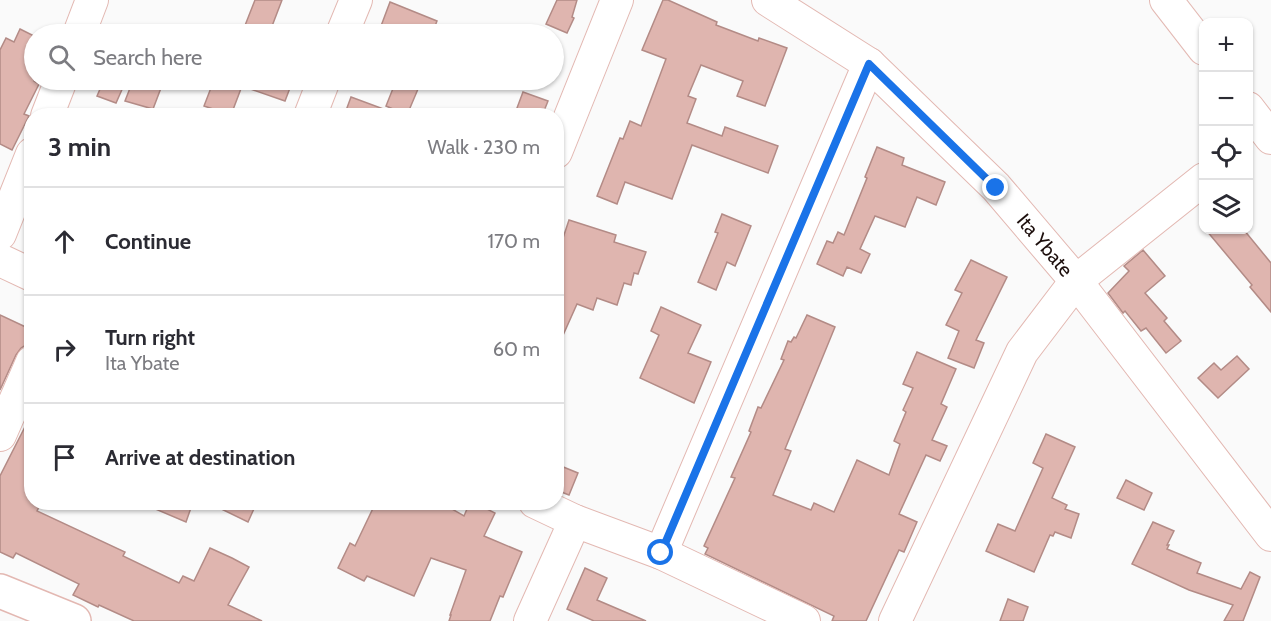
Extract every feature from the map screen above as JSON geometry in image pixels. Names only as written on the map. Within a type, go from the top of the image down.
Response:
[{"type":"main road","points":[[0,591],[74,621]]},
{"type":"street","points":[[83,24],[92,0]]},
{"type":"street","points":[[346,24],[356,0]]},
{"type":"street","points":[[564,132],[617,0]]},
{"type":"street","name":"Ita Ybate","points":[[768,0],[869,64],[996,188],[1076,281],[1271,535]]},
{"type":"street","points":[[1166,0],[1199,44]]},
{"type":"street","points":[[661,553],[869,64]]},
{"type":"street","points":[[50,108],[57,90]]},
{"type":"street","points":[[313,108],[320,90]]},
{"type":"street","points":[[0,234],[24,174]]},
{"type":"street","points":[[895,621],[1022,352],[1076,281],[1201,180]]},
{"type":"street","points":[[0,260],[24,270]]},
{"type":"street","points":[[0,435],[24,380]]},
{"type":"street","points":[[552,510],[661,553],[804,621]]},
{"type":"street","points":[[530,621],[575,521]]},
{"type":"building","points":[[255,0],[282,0],[273,24],[246,24]]},
{"type":"building","points":[[557,0],[577,0],[572,17],[574,18],[567,33],[564,32],[564,24],[546,24]]},
{"type":"building","points":[[663,0],[668,0],[717,22],[716,25],[758,41],[759,38],[787,48],[765,106],[737,96],[743,81],[701,65],[688,96],[696,99],[687,123],[722,136],[725,127],[778,146],[768,173],[692,145],[672,199],[625,182],[617,204],[597,196],[620,138],[623,139],[630,121],[641,126],[666,59],[642,50]]},
{"type":"building","points":[[390,2],[437,21],[436,24],[382,24]]},
{"type":"building","points":[[20,29],[24,31],[24,90],[36,90],[27,108],[24,108],[24,126],[12,150],[0,144],[0,50],[6,38],[14,42]]},
{"type":"building","points":[[100,90],[122,90],[116,103],[97,96]]},
{"type":"building","points":[[129,90],[160,90],[153,108],[125,101]]},
{"type":"building","points":[[210,90],[240,90],[234,108],[204,106]]},
{"type":"building","points":[[253,90],[289,90],[285,101]]},
{"type":"building","points":[[392,90],[418,90],[410,108],[386,106]]},
{"type":"building","points":[[523,92],[548,101],[545,108],[517,108]]},
{"type":"building","points":[[351,97],[381,108],[347,108]]},
{"type":"building","points":[[877,147],[904,158],[902,165],[945,182],[936,205],[917,197],[905,227],[875,216],[860,249],[870,254],[861,273],[847,267],[843,276],[817,264],[827,241],[833,243],[838,232],[844,235]]},
{"type":"building","points":[[722,214],[751,226],[735,266],[727,262],[716,290],[698,282],[718,233],[715,232]]},
{"type":"building","points":[[569,220],[616,235],[614,242],[646,252],[638,274],[634,273],[631,285],[624,283],[617,305],[597,298],[593,310],[577,304],[564,333],[564,235]]},
{"type":"building","points":[[1209,234],[1247,234],[1271,263],[1271,312],[1250,287],[1252,285]]},
{"type":"building","points":[[1143,250],[1165,276],[1145,293],[1167,318],[1164,321],[1181,341],[1166,353],[1146,328],[1141,331],[1125,311],[1123,313],[1108,293],[1129,271],[1124,266]]},
{"type":"building","points":[[971,260],[1007,277],[976,340],[984,343],[974,368],[948,358],[959,331],[946,325],[962,293],[955,290]]},
{"type":"building","points":[[661,307],[701,325],[688,353],[711,362],[694,403],[640,378],[659,335],[651,331]]},
{"type":"building","points":[[0,315],[24,326],[24,346],[16,355],[0,390]]},
{"type":"building","points":[[807,315],[835,327],[785,449],[791,451],[773,495],[811,510],[814,503],[834,512],[857,460],[889,475],[900,444],[894,441],[906,412],[903,410],[913,388],[903,384],[917,352],[956,369],[941,404],[947,407],[932,440],[947,446],[940,461],[926,455],[899,514],[917,522],[904,552],[899,550],[866,621],[832,621],[834,616],[705,554],[708,548],[704,546],[735,478],[731,477],[751,432],[749,431],[758,407],[761,408],[784,360],[781,359],[788,341],[791,342],[794,337],[796,338]]},
{"type":"building","points":[[1237,356],[1249,369],[1218,398],[1198,378],[1214,363],[1221,370]]},
{"type":"building","points":[[24,429],[24,510],[38,510],[125,552],[123,556],[179,583],[183,576],[194,581],[210,548],[232,558],[249,567],[228,605],[262,621],[134,621],[73,595],[79,584],[16,553],[13,558],[0,552],[0,476]]},
{"type":"building","points":[[1046,434],[1075,447],[1052,498],[1067,505],[1065,509],[1079,514],[1071,538],[1055,532],[1053,536],[1050,535],[1034,572],[986,551],[998,524],[1015,531],[1043,468],[1033,463]]},
{"type":"building","points":[[564,467],[578,473],[569,495],[564,493]]},
{"type":"building","points":[[1126,480],[1152,493],[1144,510],[1117,498]]},
{"type":"building","points":[[158,510],[190,510],[186,522]]},
{"type":"building","points":[[223,510],[253,510],[248,522]]},
{"type":"building","points":[[372,510],[454,510],[464,516],[467,510],[489,510],[495,513],[484,536],[522,552],[490,621],[449,621],[466,570],[431,558],[414,596],[367,576],[364,581],[338,568],[350,543],[355,546]]},
{"type":"building","points":[[1153,522],[1174,531],[1167,549],[1201,563],[1197,573],[1241,589],[1250,572],[1260,577],[1243,621],[1224,621],[1233,605],[1189,590],[1132,564]]},
{"type":"building","points":[[585,568],[607,578],[597,600],[646,621],[594,621],[567,609]]},
{"type":"building","points":[[1008,599],[1028,607],[1023,621],[1000,621]]},
{"type":"route","points":[[661,553],[869,64],[996,188]]}]
